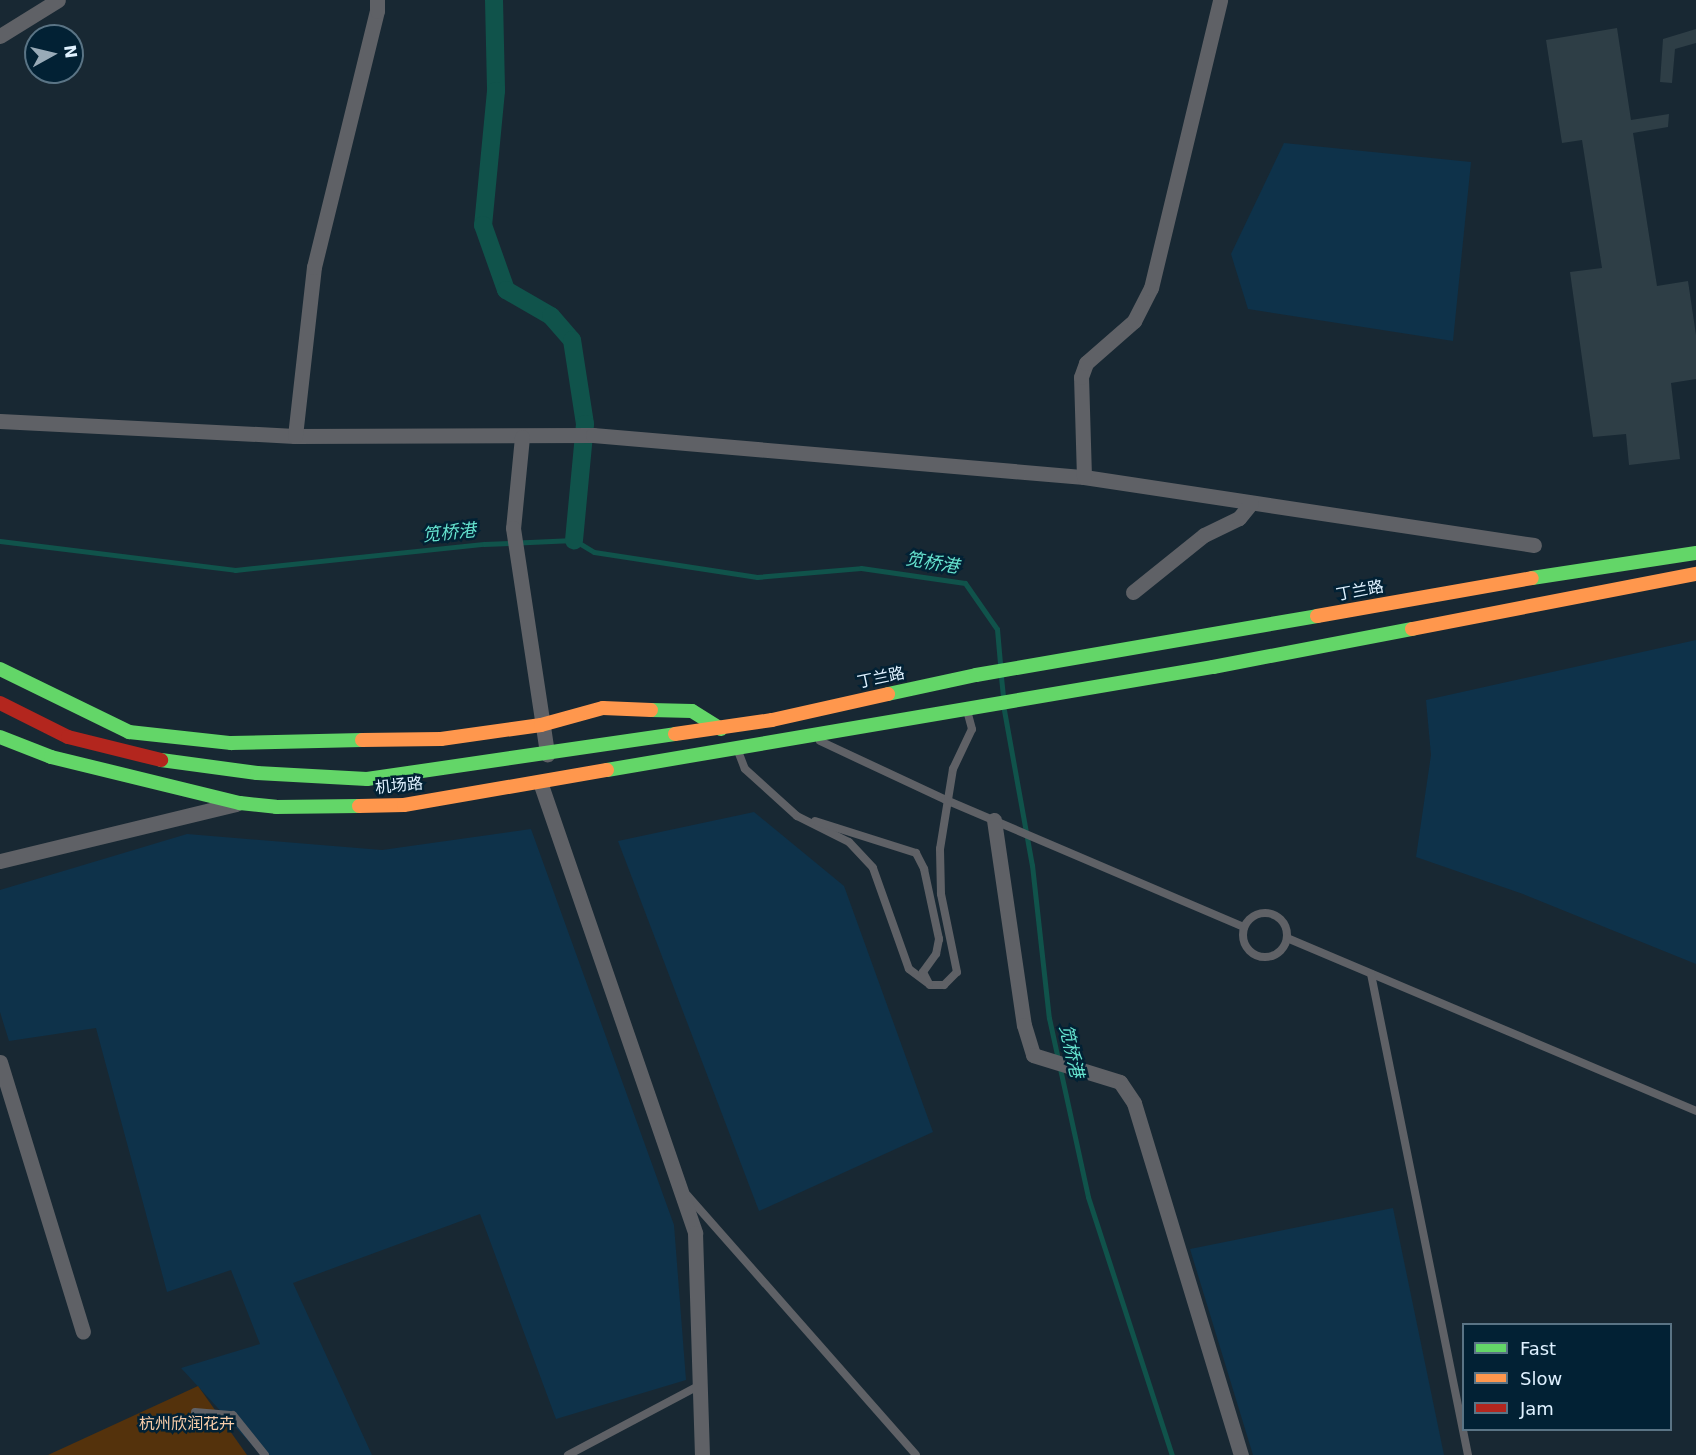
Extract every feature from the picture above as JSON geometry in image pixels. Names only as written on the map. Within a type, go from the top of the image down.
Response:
[{"type":"main road","name":"丁兰路","points":[[794,714],[976,675],[1211,637],[1452,590],[1696,553]]},
{"type":"main road","points":[[806,735],[1035,697],[1696,574]]},
{"type":"main road","points":[[0,669],[129,732],[231,743],[441,739],[541,725],[603,708],[692,711],[721,729]]},
{"type":"main road","name":"机场路","points":[[0,703],[68,737],[167,761],[257,773],[368,779],[721,729],[794,714]]},
{"type":"main road","name":"机场路","points":[[0,737],[51,757],[240,803],[276,807],[404,805],[806,735]]},
{"type":"street","points":[[0,36],[58,0]]},
{"type":"street","points":[[295,436],[314,267],[377,0]]},
{"type":"street","points":[[1084,477],[1081,377],[1086,363],[1134,321],[1151,288],[1220,0]]},
{"type":"street","points":[[0,421],[295,436],[522,438],[593,435],[1084,477],[1534,545]]},
{"type":"street","points":[[522,438],[513,535],[547,754]]},
{"type":"street","points":[[1134,592],[1204,535],[1239,518],[1251,503]]},
{"type":"street","points":[[540,782],[562,856],[682,1189],[695,1233],[702,1455]]},
{"type":"street","points":[[0,861],[240,803]]},
{"type":"street","points":[[1000,823],[1024,1025],[1033,1055],[1120,1082],[1134,1103],[1241,1455]]},
{"type":"street","points":[[0,1062],[83,1331]]},
{"type":"lane","points":[[736,747],[745,769],[796,816],[849,842],[873,868],[909,969],[930,985],[944,985],[957,972],[941,894],[940,849],[946,800],[953,769],[972,729],[966,708]]},
{"type":"lane","points":[[794,714],[806,735],[946,800],[1244,927]]},
{"type":"lane","points":[[796,816],[916,853],[924,869],[939,939],[936,954],[923,972],[930,985]]},
{"type":"lane","points":[[1267,913],[1280,918],[1287,938],[1281,952],[1259,957],[1244,942],[1244,927],[1253,916],[1267,913]]},
{"type":"lane","points":[[1287,938],[1696,1111]]},
{"type":"lane","points":[[1371,974],[1462,1425]]},
{"type":"lane","points":[[682,1189],[721,1238],[911,1453]]},
{"type":"lane","points":[[568,1455],[700,1385]]},
{"type":"lane","points":[[195,1412],[233,1414],[265,1455]]},
{"type":"lane","points":[[1463,1431],[1468,1455]]},
{"type":"shaded area","points":[[1284,143],[1471,162],[1453,341],[1248,309],[1231,254]]},
{"type":"shaded area","points":[[1696,640],[1696,964],[1523,894],[1416,857],[1431,755],[1426,700]]},
{"type":"shaded area","points":[[754,812],[844,886],[933,1132],[759,1211],[618,841]]},
{"type":"shaded area","points":[[531,829],[674,1225],[686,1380],[556,1419],[480,1214],[293,1283],[372,1455],[261,1455],[181,1368],[260,1344],[231,1270],[167,1292],[96,1028],[9,1041],[0,1012],[0,890],[187,834],[382,850]]},
{"type":"shaded area","points":[[1393,1208],[1444,1455],[1253,1455],[1190,1249]]},
{"type":"green space","name":"杭州欣润花卉","points":[[198,1386],[247,1455],[48,1455]]},
{"type":"building","points":[[1617,28],[1631,120],[1669,114],[1668,127],[1633,133],[1657,286],[1688,281],[1696,335],[1696,379],[1671,383],[1680,459],[1629,465],[1626,434],[1593,437],[1570,272],[1602,268],[1582,140],[1562,143],[1546,40]]},
{"type":"building","points":[[1696,29],[1696,43],[1675,49],[1672,83],[1660,82],[1663,39]]},
{"type":"waterway","points":[[494,0],[496,91],[483,225],[506,290],[551,316],[572,340],[585,424],[574,540]]},
{"type":"waterway","name":"笕桥港","points":[[0,541],[235,570],[484,544],[574,540],[594,552],[757,577],[861,568],[965,583],[997,629],[1000,664]]},
{"type":"waterway","name":"笕桥港","points":[[1001,677],[1003,697]]},
{"type":"waterway","name":"笕桥港","points":[[1004,710],[1032,865],[1049,1018],[1088,1197],[1172,1455]]},
{"type":"traffic: fast","points":[[1532,578],[1696,553]]},
{"type":"traffic: fast","points":[[888,694],[976,675],[1317,616]]},
{"type":"traffic: fast","points":[[607,770],[1213,667],[1412,629]]},
{"type":"traffic: fast","points":[[0,669],[129,732],[231,743],[362,740]]},
{"type":"traffic: fast","points":[[651,710],[692,711],[721,729]]},
{"type":"traffic: fast","points":[[161,760],[257,773],[367,779],[675,734]]},
{"type":"traffic: fast","points":[[0,737],[51,757],[240,803],[276,807],[359,806]]},
{"type":"traffic: slow","points":[[1412,629],[1696,574]]},
{"type":"traffic: slow","points":[[1317,616],[1532,578]]},
{"type":"traffic: slow","points":[[675,734],[772,720],[888,694]]},
{"type":"traffic: slow","points":[[362,740],[441,739],[541,725],[603,708],[651,710]]},
{"type":"traffic: slow","points":[[359,806],[404,805],[607,770]]},
{"type":"traffic: jam","points":[[0,703],[68,737],[161,760]]}]
